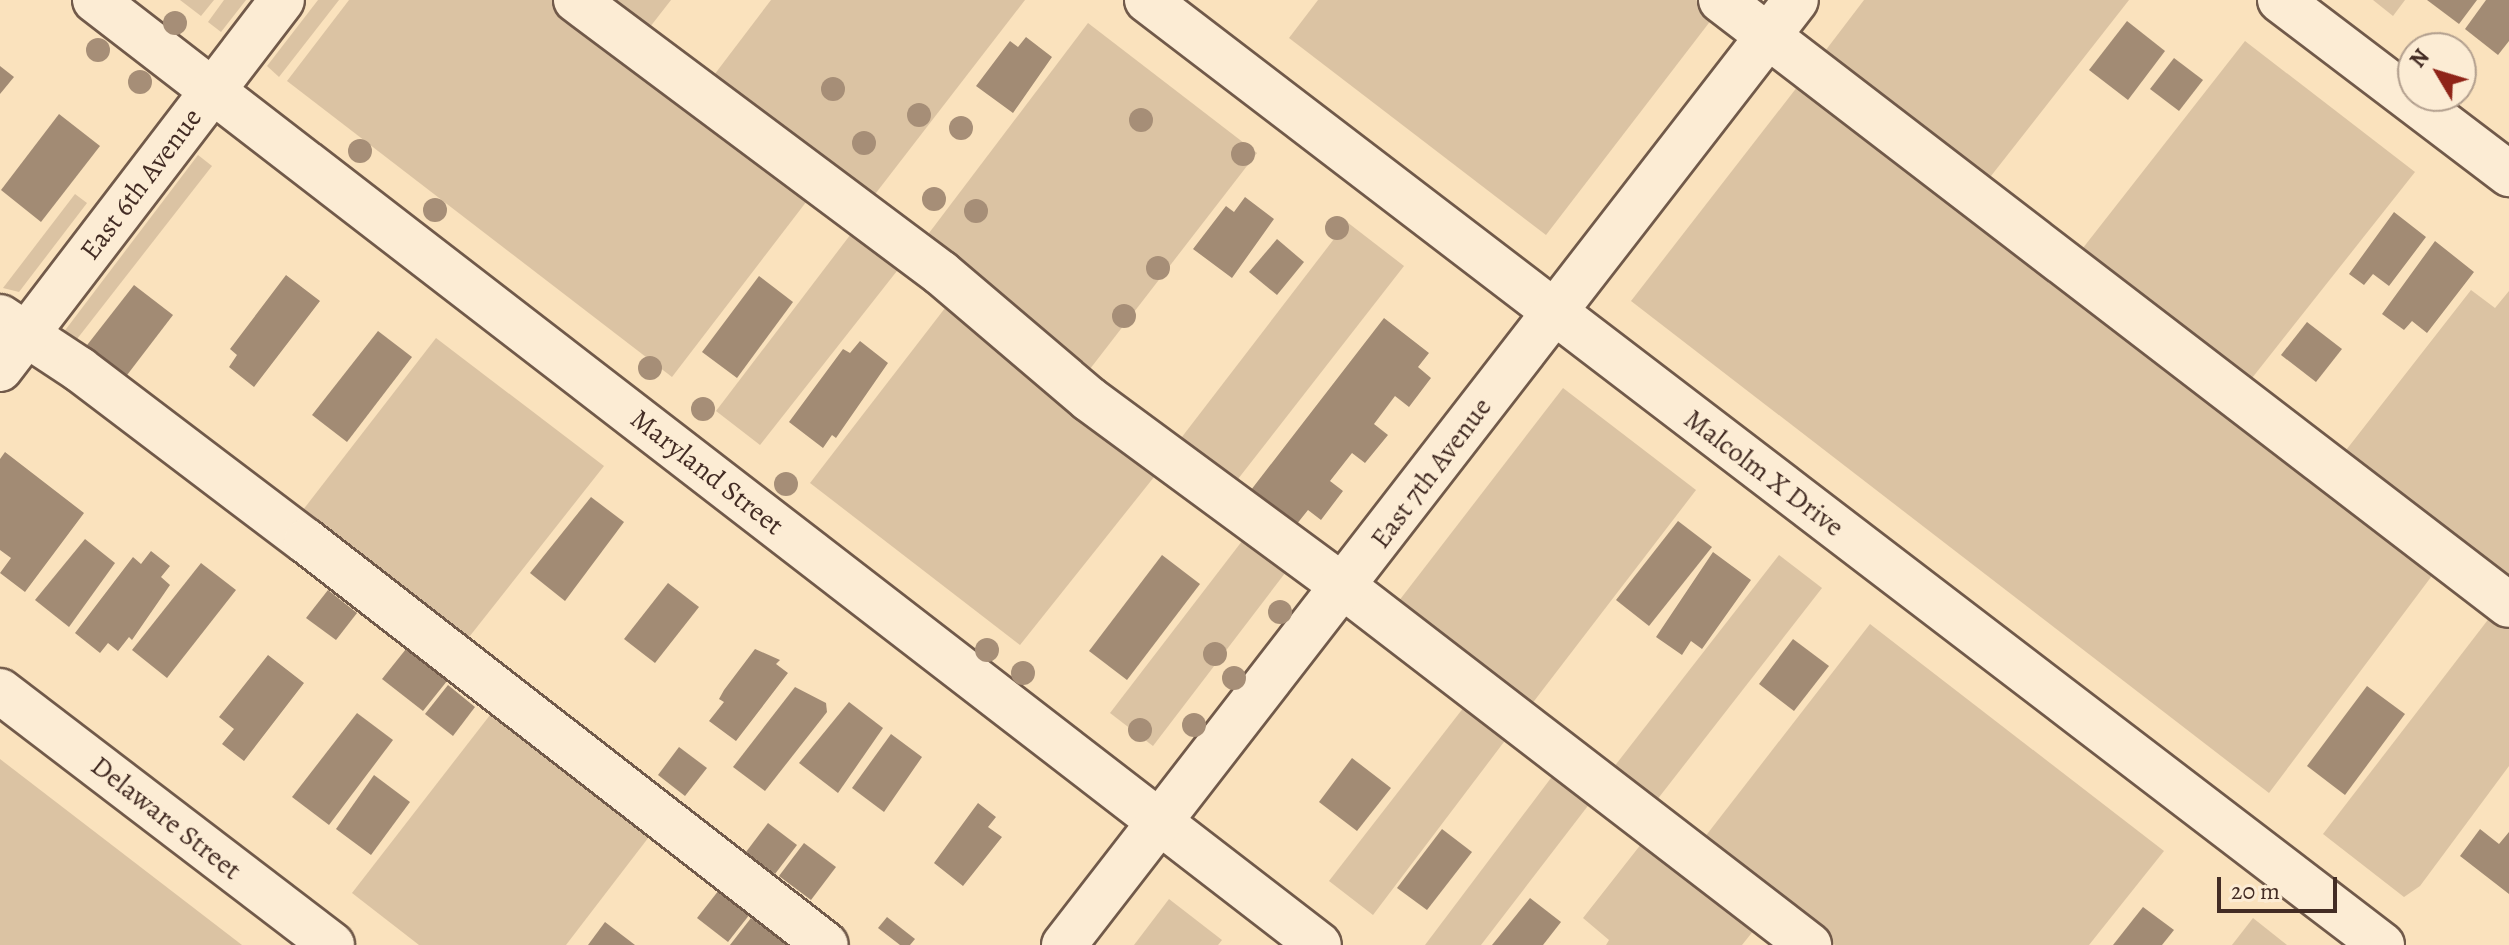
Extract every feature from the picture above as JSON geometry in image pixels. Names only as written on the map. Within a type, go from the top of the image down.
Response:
[{"type":"street","name":"Maryland Street","points":[[95,0],[1319,945]]},
{"type":"street","name":"East 6th Avenue","points":[[0,369],[13,326],[213,90],[282,0]]},
{"type":"street","points":[[576,0],[941,273],[1089,399],[1344,587],[1809,945]]},
{"type":"street","name":"Malcolm X Drive","points":[[1147,0],[2382,945]]},
{"type":"street","points":[[1721,0],[2509,605]]},
{"type":"street","name":"East 7th Avenue","points":[[1064,945],[1796,0]]},
{"type":"street","points":[[2280,0],[2509,174]]},
{"type":"street","points":[[13,326],[306,541],[826,945]]},
{"type":"street","name":"Delaware Street","points":[[0,691],[332,945]]},
{"type":"shaded area","points":[[180,0],[214,0],[201,16]]},
{"type":"shaded area","points":[[224,0],[246,0],[221,32],[208,22]]},
{"type":"shaded area","points":[[318,0],[339,0],[279,77],[267,66]]},
{"type":"shaded area","points":[[349,0],[555,0],[813,193],[672,377],[287,81]]},
{"type":"shaded area","points":[[594,0],[671,0],[643,36]]},
{"type":"shaded area","points":[[771,0],[1025,0],[869,202],[708,83]]},
{"type":"shaded area","points":[[1318,0],[1696,0],[1715,15],[1546,235],[1289,38]]},
{"type":"shaded area","points":[[1864,0],[2129,0],[1980,190],[1816,63]]},
{"type":"shaded area","points":[[2373,0],[2405,0],[2393,16]]},
{"type":"shaded area","points":[[1088,23],[1257,153],[1083,378],[923,241]]},
{"type":"shaded area","points":[[2245,41],[2415,172],[2241,392],[2072,262]]},
{"type":"shaded area","points":[[1801,82],[2440,565],[2269,793],[1631,301]]},
{"type":"shaded area","points":[[198,155],[212,166],[70,348],[60,337]]},
{"type":"shaded area","points":[[75,194],[87,203],[19,292],[3,288]]},
{"type":"shaded area","points":[[1347,222],[1404,266],[1231,488],[1175,446]]},
{"type":"shaded area","points":[[857,226],[904,262],[760,445],[716,411]]},
{"type":"shaded area","points":[[2471,290],[2495,308],[2509,291],[2509,592],[2336,463]]},
{"type":"shaded area","points":[[952,299],[1162,467],[1020,645],[810,483]]},
{"type":"shaded area","points":[[436,338],[604,466],[462,646],[296,519]]},
{"type":"shaded area","points":[[1563,388],[1696,490],[1528,709],[1395,606]]},
{"type":"shaded area","points":[[1249,532],[1292,564],[1153,746],[1110,713]]},
{"type":"shaded area","points":[[1779,555],[1822,588],[1653,805],[1610,772]]},
{"type":"shaded area","points":[[2497,608],[2509,617],[2509,766],[2420,886],[2404,897],[2323,834]]},
{"type":"shaded area","points":[[1870,624],[2164,851],[2089,945],[1835,945],[1701,842]]},
{"type":"shaded area","points":[[1471,698],[1513,730],[1373,915],[1329,881]]},
{"type":"shaded area","points":[[497,706],[655,829],[566,945],[419,945],[352,893]]},
{"type":"shaded area","points":[[0,759],[242,945],[0,945]]},
{"type":"shaded area","points":[[1560,766],[1597,794],[1481,945],[1425,945]]},
{"type":"shaded area","points":[[1649,834],[1762,920],[1742,945],[1606,945],[1609,940],[1583,918]]},
{"type":"shaded area","points":[[1169,899],[1222,940],[1218,945],[1134,945]]},
{"type":"shaded area","points":[[2253,918],[2287,945],[2232,945]]},
{"type":"building","points":[[2427,0],[2477,0],[2459,24]]},
{"type":"building","points":[[2486,0],[2509,0],[2509,41],[2498,55],[2477,38],[2477,32],[2465,29]]},
{"type":"building","points":[[2127,21],[2165,51],[2128,100],[2089,70]]},
{"type":"building","points":[[1026,37],[1052,57],[1013,113],[976,86],[1010,41],[1018,47]]},
{"type":"building","points":[[2174,58],[2203,80],[2179,111],[2150,89]]},
{"type":"building","points":[[0,66],[14,77],[0,94]]},
{"type":"building","points":[[59,114],[100,146],[41,222],[1,190]]},
{"type":"building","points":[[1245,197],[1274,219],[1232,278],[1193,249],[1226,206],[1234,212]]},
{"type":"building","points":[[2394,212],[2426,237],[2389,286],[2373,274],[2364,285],[2349,274]]},
{"type":"building","points":[[1277,239],[1304,262],[1277,295],[1249,272]]},
{"type":"building","points":[[2435,241],[2474,272],[2427,333],[2412,321],[2404,330],[2382,314]]},
{"type":"building","points":[[286,275],[320,301],[254,387],[229,367],[237,355],[230,349]]},
{"type":"building","points":[[759,276],[793,302],[737,378],[702,352]]},
{"type":"building","points":[[134,285],[173,315],[124,379],[84,349]]},
{"type":"building","points":[[1384,318],[1429,353],[1418,367],[1431,378],[1409,407],[1395,396],[1374,424],[1388,435],[1365,463],[1352,453],[1330,481],[1343,491],[1321,520],[1308,510],[1296,525],[1251,490]]},
{"type":"building","points":[[2307,322],[2342,349],[2316,382],[2281,355]]},
{"type":"building","points":[[378,331],[412,357],[347,442],[312,415]]},
{"type":"building","points":[[860,341],[888,363],[836,438],[832,435],[823,448],[789,422],[843,349],[850,353]]},
{"type":"building","points":[[5,452],[84,513],[25,592],[0,573],[11,558],[0,550],[0,459]]},
{"type":"building","points":[[591,497],[624,522],[565,601],[530,573]]},
{"type":"building","points":[[1678,521],[1712,547],[1649,626],[1616,600]]},
{"type":"building","points":[[85,539],[115,563],[69,627],[35,600]]},
{"type":"building","points":[[151,551],[170,566],[161,577],[170,585],[132,640],[129,637],[118,651],[108,643],[100,653],[75,633],[133,557],[141,564]]},
{"type":"building","points":[[1713,552],[1751,580],[1702,649],[1691,641],[1682,655],[1656,637]]},
{"type":"building","points":[[1162,555],[1200,584],[1127,680],[1089,651]]},
{"type":"building","points":[[201,563],[236,590],[167,678],[132,650]]},
{"type":"building","points":[[668,583],[699,607],[655,663],[624,639]]},
{"type":"building","points":[[328,590],[357,613],[336,640],[306,618]]},
{"type":"building","points":[[1793,639],[1829,666],[1794,711],[1759,684]]},
{"type":"building","points":[[406,649],[447,681],[423,711],[382,679]]},
{"type":"building","points":[[755,649],[780,660],[776,664],[788,673],[736,741],[709,721],[724,702],[719,699],[724,690]]},
{"type":"building","points":[[268,655],[304,683],[244,761],[222,744],[234,729],[219,717]]},
{"type":"building","points":[[448,685],[475,707],[453,736],[425,714]]},
{"type":"building","points":[[2367,686],[2405,714],[2345,795],[2307,766]]},
{"type":"building","points":[[795,687],[826,703],[827,712],[765,791],[733,767]]},
{"type":"building","points":[[849,702],[883,728],[838,793],[799,763]]},
{"type":"building","points":[[357,713],[393,740],[329,825],[292,797]]},
{"type":"building","points":[[891,734],[922,757],[884,812],[852,788]]},
{"type":"building","points":[[679,747],[707,768],[685,796],[658,775]]},
{"type":"building","points":[[1352,758],[1391,788],[1357,831],[1319,802]]},
{"type":"building","points":[[374,775],[410,802],[371,855],[336,829]]},
{"type":"building","points":[[978,803],[996,817],[988,827],[1002,837],[963,886],[934,863]]},
{"type":"building","points":[[768,823],[797,845],[775,874],[746,852]]},
{"type":"building","points":[[1442,829],[1472,852],[1427,910],[1397,888]]},
{"type":"building","points":[[2480,829],[2499,844],[2509,832],[2509,894],[2460,856]]},
{"type":"building","points":[[804,843],[836,867],[811,900],[779,876]]},
{"type":"building","points":[[719,890],[750,914],[728,942],[697,918]]},
{"type":"building","points":[[1530,898],[1561,922],[1543,945],[1492,945]]},
{"type":"building","points":[[2143,907],[2174,930],[2162,945],[2113,945]]},
{"type":"building","points":[[887,917],[915,939],[910,945],[900,945],[878,928]]},
{"type":"building","points":[[751,918],[787,945],[730,945]]},
{"type":"building","points":[[605,922],[635,945],[588,945]]}]
